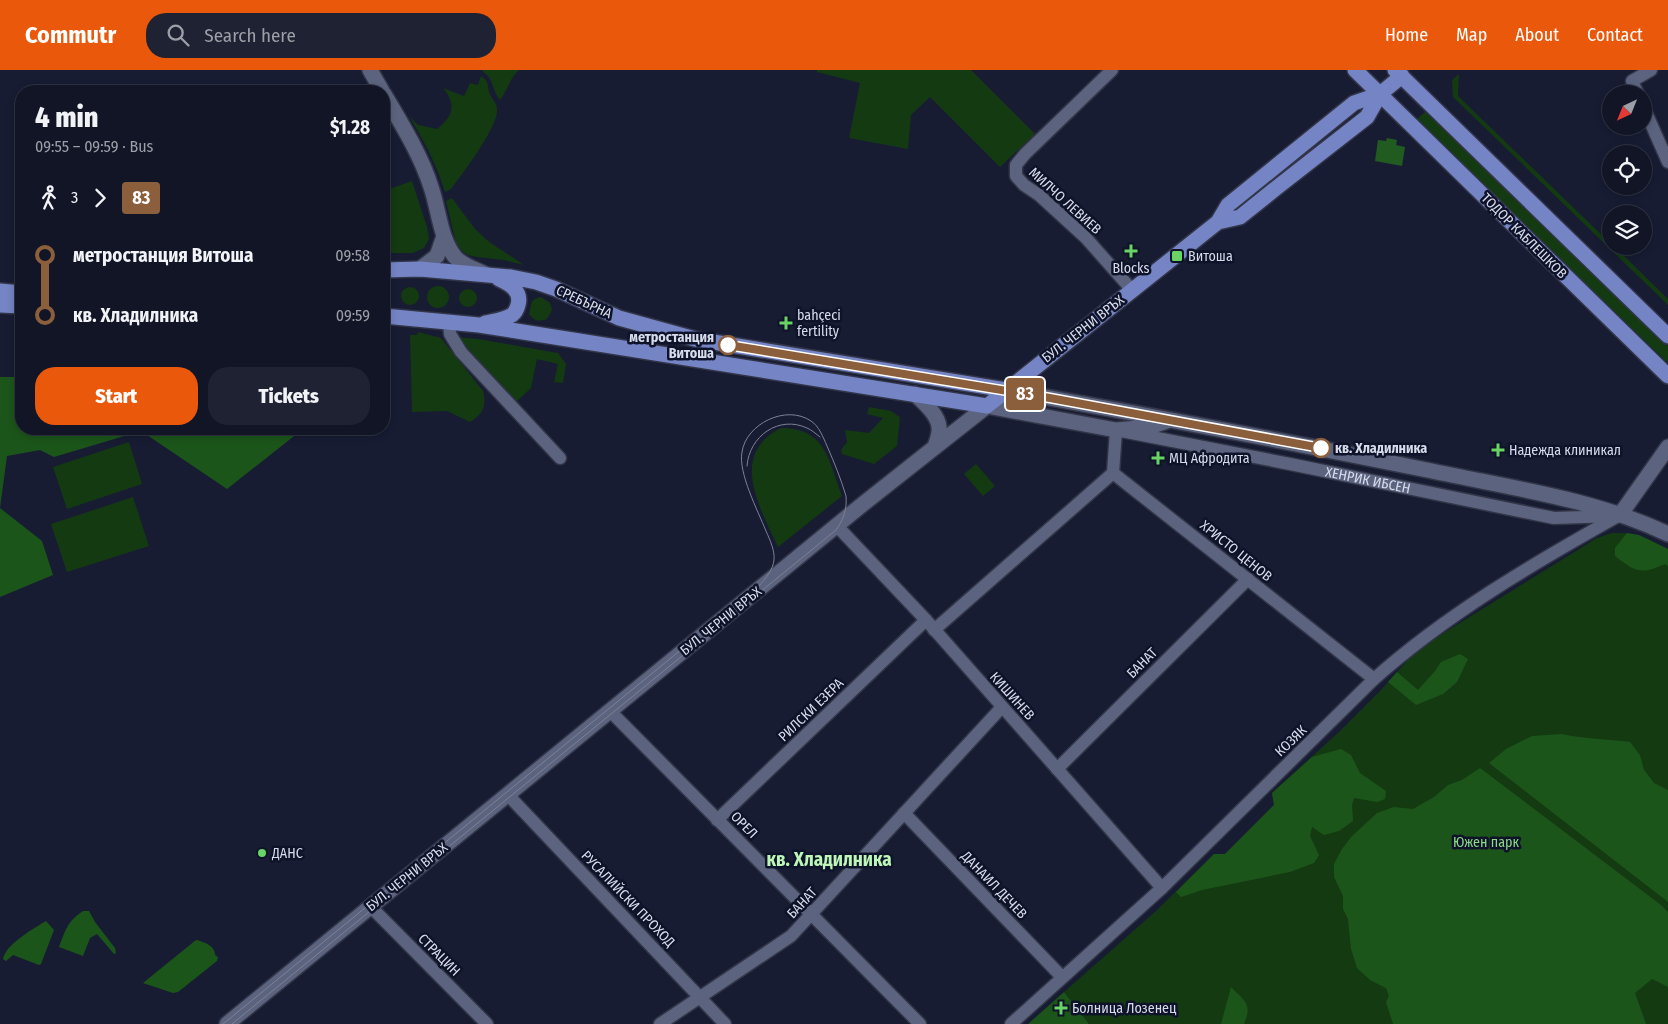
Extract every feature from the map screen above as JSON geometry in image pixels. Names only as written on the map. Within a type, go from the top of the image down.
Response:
[{"type":"main road","name":"СРЕБЪРНА","points":[[370,70],[378,85]]},
{"type":"main road","name":"ТОДОР КАБЛЕШКОВ","points":[[1355,70],[1668,376]]},
{"type":"main road","name":"БУЛ. ЧЕРНИ ВРЪХ","points":[[227,1024],[837,526],[1218,222],[1228,205],[1354,103],[1380,94],[1402,72]]},
{"type":"main road","name":"ТОДОР КАБЛЕШКОВ","points":[[1402,72],[1668,336]]},
{"type":"main road","name":"СРЕБЪРНА","points":[[390,106],[411,143],[431,186],[444,236],[460,262],[469,267],[490,275],[536,282],[556,289],[619,318],[695,339],[1006,390]]},
{"type":"main road","points":[[420,269],[437,256],[444,236]]},
{"type":"main road","points":[[390,270],[420,269],[490,275],[514,287],[518,296],[517,309],[508,317],[478,325]]},
{"type":"main road","points":[[0,291],[15,292]]},
{"type":"main road","points":[[0,305],[15,306]]},
{"type":"main road","points":[[390,317],[478,325],[987,406]]},
{"type":"main road","name":"ХЕНРИК ИБСЕН","points":[[1006,390],[1292,442],[1526,491],[1593,506],[1668,534]]},
{"type":"main road","points":[[915,394],[938,423],[939,428],[935,447]]},
{"type":"main road","name":"ХЕНРИК ИБСЕН","points":[[987,406],[1116,430],[1150,427],[1170,420]]},
{"type":"main road","points":[[1620,515],[1668,448]]},
{"type":"street","name":"МИЛЧО ЛЕВИЕВ","points":[[1112,70],[1025,154],[1016,165],[1016,176],[1086,238],[1132,290]]},
{"type":"street","points":[[1634,85],[1632,81],[1651,70]]},
{"type":"street","points":[[1652,126],[1668,162]]},
{"type":"street","points":[[449,322],[450,334],[461,352],[560,458]]},
{"type":"street","points":[[1112,473],[1116,430]]},
{"type":"street","name":"ХЕНРИК ИБСЕН","points":[[1116,430],[1554,518],[1620,515]]},
{"type":"street","name":"ХРИСТО ЦЕНОВ","points":[[1112,473],[1374,679]]},
{"type":"street","name":"РИЛСКИ ЕЗЕРА","points":[[717,820],[930,625],[1112,473]]},
{"type":"street","name":"КОЗЯК","points":[[1011,1024],[1162,888],[1374,679],[1399,657],[1470,606],[1620,515]]},
{"type":"street","name":"КИШИНЕВ","points":[[837,526],[930,625],[1162,888]]},
{"type":"street","name":"БАНАТ","points":[[1057,769],[1248,579]]},
{"type":"street","name":"БАНАТ","points":[[660,1024],[791,936],[1002,707]]},
{"type":"street","name":"ОРЕЛ","points":[[610,711],[920,1024]]},
{"type":"street","name":"РУСАЛИЙСКИ ПРОХОД","points":[[508,795],[726,1024]]},
{"type":"street","name":"ДАНАИЛ ДЕЧЕВ","points":[[904,813],[1062,978]]},
{"type":"street","name":"СТРАЦИН","points":[[370,906],[487,1024]]},
{"type":"green space","points":[[483,70],[519,70],[500,100],[491,81]]},
{"type":"green space","points":[[817,70],[971,70],[1035,134],[1000,167],[930,97],[911,115],[908,149],[849,138],[860,83],[817,72]]},
{"type":"green space","points":[[1459,74],[1458,96],[1602,235],[1602,241],[1453,97],[1452,80]]},
{"type":"green space","points":[[481,76],[487,81],[489,92],[496,105],[496,117],[471,162],[451,189],[445,192],[430,153],[409,116],[418,125],[437,129],[447,120],[451,110],[450,100],[443,88],[464,96],[470,83],[478,85]]},
{"type":"green space","points":[[1426,111],[1668,346],[1668,363],[1416,120]]},
{"type":"green space","points":[[412,181],[427,227],[429,239],[424,248],[413,253],[390,253],[390,189]]},
{"type":"green space","points":[[452,198],[475,229],[488,241],[524,265],[468,255],[462,251],[456,243],[446,201]]},
{"type":"green space","points":[[1616,255],[1623,255],[1668,299],[1668,305]]},
{"type":"green space","points":[[438,286],[446,289],[449,297],[446,305],[438,308],[430,305],[427,297],[430,289]]},
{"type":"green space","points":[[406,287],[414,287],[419,292],[417,303],[406,305],[401,300],[401,292]]},
{"type":"green space","points":[[464,289],[472,289],[477,294],[475,305],[464,307],[459,302],[459,294]]},
{"type":"green space","points":[[541,297],[550,303],[552,310],[547,319],[539,321],[529,314],[534,299]]},
{"type":"green space","points":[[418,332],[441,338],[483,391],[483,409],[470,422],[447,411],[412,412],[410,335],[417,335]]},
{"type":"green space","points":[[456,337],[558,353],[566,364],[563,383],[554,382],[558,364],[537,359],[531,388],[516,402]]},
{"type":"green space","points":[[0,377],[15,377],[15,435],[128,435],[54,457],[40,450],[7,456],[0,508]]},
{"type":"green space","points":[[869,407],[891,411],[900,417],[897,446],[874,464],[842,454],[841,450],[847,442],[845,430],[869,433],[883,418],[867,414]]},
{"type":"green space","points":[[781,428],[796,429],[817,440],[829,459],[842,496],[778,547],[757,499],[752,467],[756,452],[765,439]]},
{"type":"green space","points":[[147,435],[295,435],[227,489]]},
{"type":"green space","points":[[129,442],[142,484],[67,509],[53,467]]},
{"type":"green space","points":[[976,464],[995,486],[983,496],[964,474]]},
{"type":"green space","points":[[133,497],[149,546],[67,572],[51,524]]},
{"type":"green space","points":[[0,508],[42,541],[53,575],[0,597]]},
{"type":"green space","name":"Южен парк","points":[[1612,533],[1635,535],[1668,549],[1668,1024],[1089,1024],[1064,992],[1156,911],[1214,854],[1225,854],[1274,805],[1272,793],[1340,731],[1381,690],[1413,654],[1597,538]]},
{"type":"green space","points":[[1627,533],[1639,535],[1668,549],[1668,566],[1665,564],[1650,570],[1638,570],[1628,566],[1615,556],[1615,548]]},
{"type":"green space","points":[[1460,654],[1468,659],[1457,682],[1443,694],[1416,705],[1388,682],[1397,672],[1418,690],[1441,662]]},
{"type":"green space","points":[[1562,734],[1630,742],[1640,755],[1644,770],[1654,783],[1668,790],[1668,902],[1489,763],[1506,749],[1532,736]]},
{"type":"green space","points":[[1341,749],[1351,755],[1360,773],[1386,791],[1385,799],[1377,802],[1354,798],[1352,805],[1353,821],[1339,831],[1324,835],[1312,827],[1310,836],[1319,855],[1314,863],[1290,872],[1202,890],[1181,897],[1176,892],[1214,854],[1225,854],[1274,805],[1272,793],[1312,757]]},
{"type":"green space","points":[[1480,768],[1668,912],[1668,987],[1652,979],[1635,993],[1646,1024],[1393,1024],[1386,1002],[1389,996],[1386,988],[1370,980],[1357,968],[1351,949],[1348,919],[1343,909],[1343,896],[1334,877],[1334,864],[1351,837],[1377,813],[1394,807],[1413,809],[1434,797],[1448,785],[1462,780]]},
{"type":"green space","points":[[83,911],[89,911],[115,948],[116,953],[114,954],[97,934],[90,938],[83,956],[59,947],[70,922]]},
{"type":"green space","points":[[46,921],[54,930],[41,964],[39,965],[13,955],[6,961],[3,959],[5,953],[14,942]]},
{"type":"green space","points":[[196,940],[206,943],[213,949],[218,957],[217,961],[178,992],[173,993],[143,983]]},
{"type":"green space","points":[[1231,987],[1246,1003],[1248,1011],[1244,1024],[1221,1024]]},
{"type":"green space","name":"Болница Лозенец","points":[[1064,992],[1089,1024],[1028,1024]]},
{"type":"shaded area","points":[[1387,138],[1397,140],[1396,145],[1405,147],[1402,166],[1375,161],[1378,140],[1386,141]]},
{"type":"tram line","points":[[223,1024],[759,586],[770,571],[774,557],[771,542],[743,470],[742,452],[745,442],[759,425],[779,416],[801,416],[814,423],[824,439],[846,496],[844,514],[836,530],[232,1024]]},
{"type":"tram line","points":[[747,466],[749,455],[759,437],[776,426],[796,425],[809,429],[820,437]]},
{"type":"bus line","name":"83","points":[[728,345],[1050,398],[1321,448]]},
{"type":"place","name":"Blocks","points":[[1131,251]]},
{"type":"place","name":"Витоша","points":[[1177,256]]},
{"type":"place","name":"bahçeci fertility","points":[[786,323]]},
{"type":"place","name":"метростанция Витоша","points":[[728,345]]},
{"type":"place","name":"кв. Хладилника","points":[[1321,448]]},
{"type":"place","name":"Надежда клиникал","points":[[1498,450]]},
{"type":"place","name":"МЦ Афродита","points":[[1158,458]]},
{"type":"place","name":"ДАНС","points":[[262,853]]},
{"type":"place","name":"Болница Лозенец","points":[[1061,1008]]},
{"type":"district","name":"кв. Хладилника","points":[[829,859]]}]
